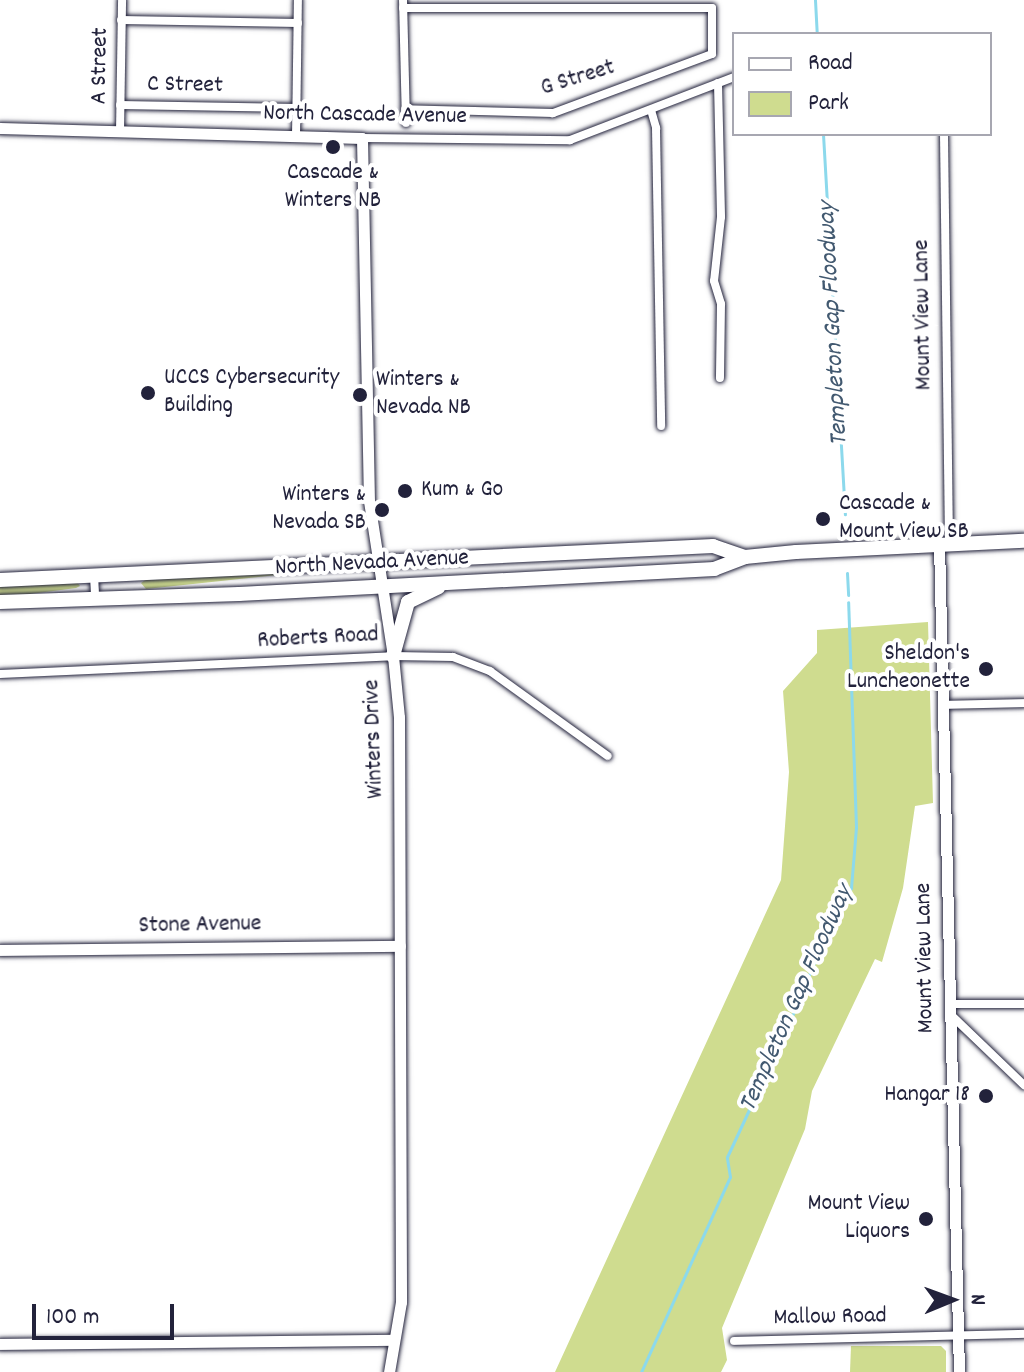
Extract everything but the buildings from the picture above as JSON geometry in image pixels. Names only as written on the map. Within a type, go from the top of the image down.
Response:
[{"type":"main road","name":"North Nevada Avenue","points":[[0,602],[239,594],[714,569],[745,557],[944,543],[1024,541]]},
{"type":"main road","name":"North Nevada Avenue","points":[[0,580],[713,546],[745,557]]},
{"type":"main road","points":[[393,656],[408,602],[430,589],[466,581]]},
{"type":"street","name":"A Street","points":[[120,132],[122,0]]},
{"type":"street","points":[[296,137],[298,0]]},
{"type":"street","points":[[403,4],[406,139]]},
{"type":"street","name":"G Street","points":[[403,4],[712,8],[712,54],[553,113],[405,109]]},
{"type":"street","points":[[121,20],[298,23]]},
{"type":"street","name":"North Cascade Avenue","points":[[0,128],[565,141],[732,78]]},
{"type":"street","points":[[718,83],[721,217],[714,281],[721,304],[720,378]]},
{"type":"street","name":"C Street","points":[[120,105],[296,108]]},
{"type":"street","points":[[651,110],[656,128],[661,426]]},
{"type":"street","name":"Mount View Lane","points":[[944,136],[943,705],[955,1335],[959,1372]]},
{"type":"street","name":"Winters Drive","points":[[362,138],[368,475],[399,717],[401,1302],[389,1372]]},
{"type":"street","points":[[94,575],[95,597]]},
{"type":"street","name":"Roberts Road","points":[[0,674],[442,655],[475,664],[608,756]]},
{"type":"street","points":[[943,705],[1024,703]]},
{"type":"street","name":"Stone Avenue","points":[[0,950],[400,946]]},
{"type":"street","points":[[949,1009],[1024,1004]]},
{"type":"street","points":[[949,1009],[1024,1085]]},
{"type":"street","name":"Mallow Road","points":[[734,1341],[1024,1334]]},
{"type":"street","points":[[0,1344],[393,1340]]},
{"type":"green space","points":[[333,569],[146,589],[141,583],[148,578]]},
{"type":"green space","points":[[76,581],[80,586],[76,588],[0,598],[0,585]]},
{"type":"green space","points":[[928,622],[933,803],[915,806],[903,888],[882,962],[875,959],[812,1091],[805,1129],[722,1328],[727,1360],[721,1372],[555,1372],[781,880],[789,772],[783,691],[817,653],[817,630]]},
{"type":"green space","points":[[851,1346],[941,1346],[946,1351],[946,1372],[850,1372]]},
{"type":"waterway","name":"Templeton Gap Floodway","points":[[815,0],[817,32]]},
{"type":"waterway","name":"Templeton Gap Floodway","points":[[823,136],[845,514]]},
{"type":"waterway","name":"Templeton Gap Floodway","points":[[847,573],[848,595]]},
{"type":"waterway","name":"Templeton Gap Floodway","points":[[641,1372],[730,1177],[727,1157],[787,1028],[830,924],[851,888],[856,827],[848,602]]},
{"type":"place","name":"Cascade & Winters NB","points":[[333,147]]},
{"type":"place","name":"UCCS Cybersecurity Building","points":[[148,393]]},
{"type":"place","name":"Winters & Nevada NB","points":[[360,395]]},
{"type":"place","name":"Kum & Go","points":[[405,491]]},
{"type":"place","name":"Winters & Nevada SB","points":[[382,510]]},
{"type":"place","name":"Cascade & Mount View SB","points":[[823,519]]},
{"type":"place","name":"Sheldon's Luncheonette","points":[[986,669]]},
{"type":"place","name":"Hangar 18","points":[[986,1096]]},
{"type":"place","name":"Mount View Liquors","points":[[926,1219]]}]
